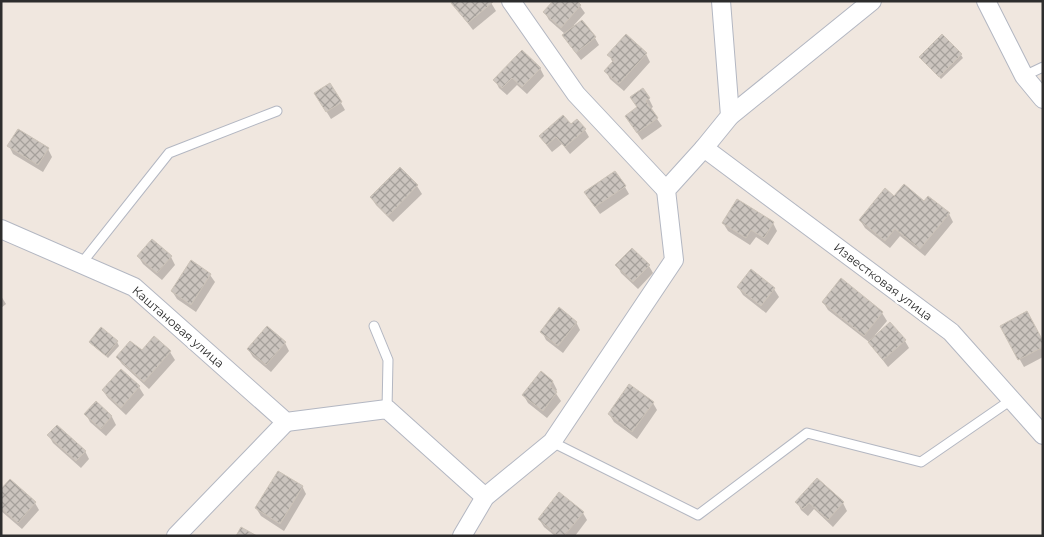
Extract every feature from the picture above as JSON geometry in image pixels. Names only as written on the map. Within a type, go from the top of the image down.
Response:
[{"type":"street","points":[[462,536],[485,497],[552,442],[674,260],[666,190],[576,94],[511,1]]},
{"type":"street","points":[[721,1],[730,116]]},
{"type":"street","points":[[986,1],[1024,76],[1043,99]]},
{"type":"street","points":[[666,190],[730,116],[864,4]]},
{"type":"street","name":"Известковая улица","points":[[704,148],[951,332],[1043,436]]},
{"type":"street","name":"Каштановая улица","points":[[1,229],[134,287],[286,422]]},
{"type":"street","points":[[176,536],[286,422],[387,409],[485,497]]},
{"type":"lane","points":[[1024,76],[1043,67]]},
{"type":"lane","points":[[81,264],[169,153],[278,111]]},
{"type":"lane","points":[[374,326],[388,360],[387,409]]},
{"type":"lane","points":[[552,442],[698,515],[807,433],[922,462],[1011,400]]},
{"type":"building","points":[[452,1],[493,2],[468,23],[451,3]]},
{"type":"building","points":[[553,1],[577,1],[581,5],[561,28],[543,12]]},
{"type":"building","points":[[582,20],[596,37],[576,53],[562,35]]},
{"type":"building","points":[[626,34],[647,53],[619,84],[604,71],[614,60],[607,55]]},
{"type":"building","points":[[942,34],[962,54],[939,77],[919,57]]},
{"type":"building","points":[[522,50],[541,68],[522,87],[512,78],[502,88],[493,80]]},
{"type":"building","points":[[330,83],[342,102],[326,112],[314,93]]},
{"type":"building","points":[[643,88],[650,98],[646,101],[658,118],[637,133],[625,116],[637,107],[630,97]]},
{"type":"building","points":[[563,115],[571,124],[577,119],[586,129],[565,147],[556,137],[547,145],[539,136]]},
{"type":"building","points":[[18,129],[49,148],[38,165],[7,146]]},
{"type":"building","points":[[400,167],[418,185],[388,216],[370,197]]},
{"type":"building","points":[[615,171],[626,186],[595,207],[584,192]]},
{"type":"building","points":[[904,184],[924,201],[928,196],[950,213],[920,249],[895,229],[885,241],[859,220],[885,188],[894,196]]},
{"type":"building","points":[[737,199],[774,222],[764,238],[751,230],[746,238],[722,223]]},
{"type":"building","points":[[152,239],[172,256],[157,273],[137,256]]},
{"type":"building","points":[[632,248],[650,265],[633,282],[615,265]]},
{"type":"building","points":[[191,260],[211,274],[191,305],[171,291]]},
{"type":"building","points":[[751,269],[775,288],[761,306],[737,287]]},
{"type":"building","points":[[841,278],[883,312],[864,336],[822,302]]},
{"type":"building","points":[[559,307],[577,322],[558,346],[540,332]]},
{"type":"building","points":[[1027,311],[1043,341],[1043,347],[1018,360],[1000,326]]},
{"type":"building","points":[[890,322],[906,340],[883,360],[868,342]]},
{"type":"building","points":[[267,326],[286,342],[266,365],[247,349]]},
{"type":"building","points":[[101,327],[118,341],[106,356],[89,342]]},
{"type":"building","points":[[154,336],[171,351],[144,382],[116,357],[130,341],[142,350]]},
{"type":"building","points":[[121,369],[140,386],[121,408],[102,390]]},
{"type":"building","points":[[541,371],[553,381],[550,386],[557,392],[543,411],[522,395]]},
{"type":"building","points":[[629,384],[654,402],[632,432],[608,414]]},
{"type":"building","points":[[96,401],[112,416],[101,429],[84,414]]},
{"type":"building","points":[[57,425],[86,451],[76,461],[47,435]]},
{"type":"building","points":[[278,471],[303,486],[280,524],[255,508]]},
{"type":"building","points":[[817,478],[844,502],[828,520],[809,503],[803,509],[795,502]]},
{"type":"building","points":[[10,479],[36,502],[18,523],[1,508],[1,489]]},
{"type":"building","points":[[559,492],[584,512],[564,536],[558,536],[538,519]]},
{"type":"building","points":[[241,527],[257,536],[236,536]]}]
